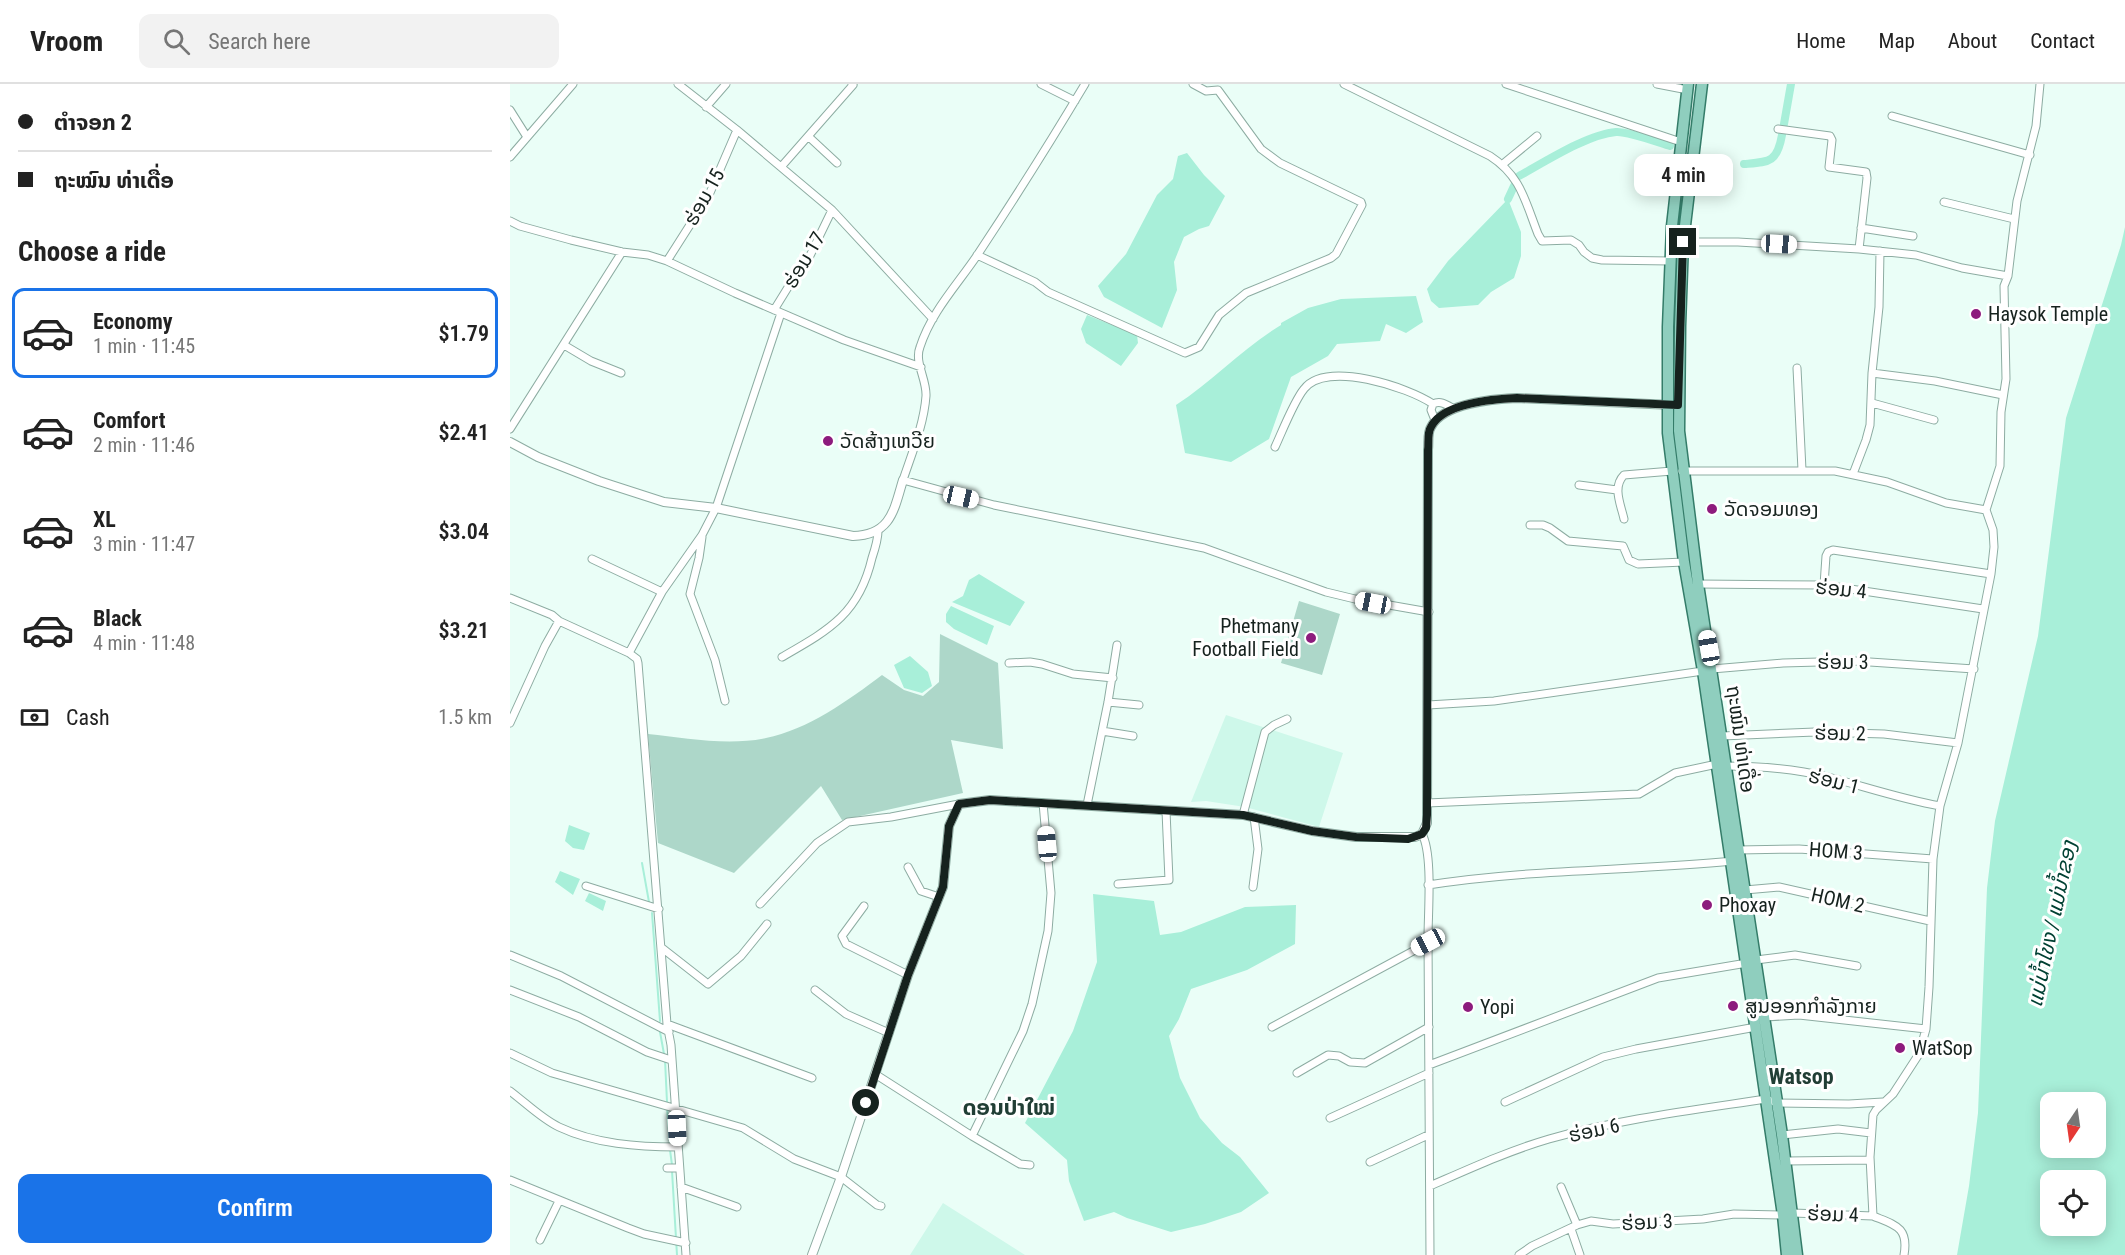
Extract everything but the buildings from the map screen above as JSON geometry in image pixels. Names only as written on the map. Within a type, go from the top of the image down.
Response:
[{"type":"main road","name":"ຖະໝົນ ທ່າເດື່ອ","points":[[1673,405],[1683,242],[1702,84]]},
{"type":"main road","name":"ຖະໝົນ ທ່າເດື່ອ","points":[[1688,87],[1670,261],[1673,405],[1684,562],[1722,736],[1721,765]]},
{"type":"main road","name":"ຖະໝົນ ທ່າເດື່ອ","points":[[1677,471],[1698,584],[1721,765],[1751,962],[1765,1017],[1786,1161],[1787,1255]]},
{"type":"main road","name":"ຖະໝົນ ທ່າເດື່ອ","points":[[1736,857],[1745,890],[1756,1027],[1766,1099],[1797,1255]]},
{"type":"street","points":[[510,157],[573,84]]},
{"type":"street","points":[[678,84],[832,210],[933,319]]},
{"type":"street","points":[[706,107],[726,84]]},
{"type":"street","points":[[782,167],[853,84]]},
{"type":"street","points":[[1041,84],[1075,100]]},
{"type":"street","points":[[510,442],[538,457],[634,494],[664,502],[716,508],[853,536],[878,531],[892,513],[925,408],[926,391],[920,347],[933,319],[977,255],[1085,84]]},
{"type":"street","points":[[1193,84],[1206,90],[1218,90],[1226,84]]},
{"type":"street","points":[[1344,84],[1503,164],[1517,181],[1542,241],[1571,240],[1592,258],[1602,260],[1670,261]]},
{"type":"street","points":[[1506,84],[1681,142]]},
{"type":"street","points":[[1657,84],[1688,87]]},
{"type":"street","points":[[1904,1255],[1906,1243],[1903,1232],[1894,1225],[1873,1216],[1870,1160],[1873,1115],[1893,1094],[1919,1054],[1926,1029],[1933,859],[1940,806],[1958,743],[1991,574],[1993,531],[1986,510],[2000,466],[2001,411],[2006,379],[2004,286],[2008,276],[2017,201],[2036,126],[2038,85]]},
{"type":"street","points":[[977,255],[1035,282],[1048,292],[1185,353],[1199,347],[1219,315],[1246,293],[1331,258],[1340,248],[1362,204],[1280,163],[1261,149],[1218,90]]},
{"type":"street","points":[[510,110],[527,137]]},
{"type":"street","points":[[1892,116],[2030,155]]},
{"type":"street","points":[[1778,129],[1830,135],[1832,140],[1829,166],[1866,172],[1859,249]]},
{"type":"street","name":"ຮ່ອມ 15","points":[[667,261],[708,195],[737,130]]},
{"type":"street","points":[[1503,164],[1537,135]]},
{"type":"street","points":[[809,137],[837,163]]},
{"type":"street","points":[[1944,202],[2014,219]]},
{"type":"street","name":"ຮ່ອມ 17","points":[[702,535],[716,508],[778,311],[795,276],[805,266],[832,210]]},
{"type":"street","points":[[510,221],[520,226],[622,252],[648,255],[667,261],[844,340],[921,367]]},
{"type":"street","points":[[1861,228],[1913,236]]},
{"type":"street","points":[[1683,242],[1738,242],[1880,251],[1916,255],[1962,268],[2008,276]]},
{"type":"street","points":[[1853,474],[1866,440],[1872,403],[1872,373],[1879,307],[1880,251]]},
{"type":"street","points":[[510,429],[622,252]]},
{"type":"street","points":[[564,345],[591,361],[621,373]]},
{"type":"street","points":[[1797,368],[1802,470]]},
{"type":"street","points":[[1872,373],[1935,381],[2003,395]]},
{"type":"street","points":[[1275,447],[1304,389],[1317,378],[1336,376],[1369,380],[1423,397],[1433,404]]},
{"type":"street","points":[[760,904],[817,843],[848,822],[990,800],[1243,815],[1312,831],[1356,837],[1408,839],[1422,834],[1427,823],[1429,431],[1435,420],[1454,410],[1492,399],[1517,398],[1673,405]]},
{"type":"street","points":[[1433,404],[1443,403],[1454,410]]},
{"type":"street","points":[[1872,403],[1934,420]]},
{"type":"street","points":[[1433,404],[1431,410],[1435,420]]},
{"type":"street","points":[[1624,519],[1617,490],[1620,479],[1624,475],[1677,471],[1835,471],[1915,491],[1946,503],[1986,510]]},
{"type":"street","points":[[903,480],[994,505],[1204,548],[1326,592],[1355,600],[1429,612]]},
{"type":"street","points":[[1579,485],[1617,490]]},
{"type":"street","points":[[1530,525],[1543,525],[1568,541],[1623,546],[1629,560],[1638,564],[1684,562]]},
{"type":"street","points":[[782,657],[822,634],[844,614],[867,579],[878,531]]},
{"type":"street","points":[[629,653],[662,592],[702,535]]},
{"type":"street","points":[[702,535],[691,599],[715,660],[725,701]]},
{"type":"street","points":[[1824,585],[1826,556],[1833,550],[1991,574]]},
{"type":"street","points":[[592,559],[662,592]]},
{"type":"street","name":"ຮ່ອມ 4","points":[[1698,584],[1824,585],[1983,609]]},
{"type":"street","points":[[510,598],[552,615],[559,621],[633,655],[638,663],[669,1059],[676,1108],[673,1168],[681,1187],[680,1242],[686,1255]]},
{"type":"street","points":[[510,723],[559,621]]},
{"type":"street","points":[[1087,805],[1113,678],[1117,645]]},
{"type":"street","name":"ຮ່ອມ 3","points":[[1428,705],[1494,701],[1708,670],[1783,663],[1855,661],[1974,669]]},
{"type":"street","points":[[1009,663],[1030,662],[1073,674],[1113,678]]},
{"type":"street","points":[[1108,702],[1139,705]]},
{"type":"street","points":[[1243,815],[1265,732],[1287,719]]},
{"type":"street","points":[[1102,731],[1133,736]]},
{"type":"street","name":"ຮ່ອມ 2","points":[[1722,736],[1815,732],[1884,734],[1958,743]]},
{"type":"street","name":"ຮ່ອມ 1","points":[[1427,803],[1639,794],[1675,773],[1721,765],[1812,774],[1900,798],[1940,806]]},
{"type":"street","points":[[972,1136],[1023,1031],[1032,1004],[1048,931],[1051,893],[1043,803]]},
{"type":"street","points":[[812,1255],[841,1177],[908,975],[943,887],[949,826],[959,804]]},
{"type":"street","points":[[1118,884],[1169,880],[1166,811]]},
{"type":"street","points":[[1253,887],[1258,849],[1254,817]]},
{"type":"street","points":[[1422,834],[1427,842],[1428,885],[1430,1255]]},
{"type":"street","name":"HOM 3","points":[[1428,885],[1479,877],[1696,865],[1798,849],[1933,859]]},
{"type":"street","points":[[908,867],[921,891],[939,897]]},
{"type":"street","points":[[586,886],[659,909]]},
{"type":"street","name":"HOM 2","points":[[1745,890],[1779,887],[1930,921]]},
{"type":"street","points":[[864,906],[842,936],[842,940],[908,975]]},
{"type":"street","points":[[662,948],[708,984],[741,956],[767,924]]},
{"type":"street","points":[[1272,1028],[1428,942]]},
{"type":"street","points":[[510,955],[561,975],[668,1028],[812,1078]]},
{"type":"street","points":[[1330,1118],[1429,1069],[1658,978],[1795,955],[1857,966]]},
{"type":"street","points":[[510,990],[579,1017],[647,1052],[669,1059]]},
{"type":"street","points":[[815,990],[846,1014],[888,1033]]},
{"type":"street","points":[[1765,1017],[1799,1015],[1926,1029]]},
{"type":"street","points":[[1297,1073],[1328,1055],[1339,1056],[1350,1062],[1365,1063],[1429,1027]]},
{"type":"street","points":[[1505,1102],[1603,1057],[1756,1027]]},
{"type":"street","points":[[510,1053],[552,1073],[743,1128],[794,1159],[841,1177],[881,1206]]},
{"type":"street","points":[[875,1074],[972,1136],[1020,1164],[1030,1165]]},
{"type":"street","points":[[510,1092],[557,1126],[586,1137],[618,1143],[674,1147]]},
{"type":"street","points":[[1766,1099],[1777,1102],[1850,1104],[1883,1102]]},
{"type":"street","name":"ຮ່ອມ 6","points":[[1430,1186],[1482,1163],[1550,1139],[1670,1113],[1766,1099]]},
{"type":"street","points":[[1782,1135],[1838,1129],[1871,1133]]},
{"type":"street","points":[[1370,1162],[1428,1135]]},
{"type":"street","points":[[1786,1161],[1870,1160]]},
{"type":"street","points":[[510,1180],[644,1234],[680,1242]]},
{"type":"street","points":[[681,1187],[737,1207]]},
{"type":"street","points":[[1561,1187],[1580,1255]]},
{"type":"street","points":[[540,1240],[559,1201]]},
{"type":"street","name":"ຮ່ອມ 3","points":[[1519,1255],[1532,1246],[1591,1221],[1613,1224],[1703,1219],[1734,1214],[1788,1214]]},
{"type":"street","name":"ຮ່ອມ 4","points":[[1788,1214],[1873,1216]]},
{"type":"shaded area","name":"Phetmany Football Field","points":[[1299,601],[1340,614],[1322,675],[1281,663]]},
{"type":"shaded area","points":[[940,634],[998,663],[1003,749],[951,740],[963,793],[842,820],[821,786],[734,873],[658,843],[648,734],[722,741],[766,738],[812,721],[842,704],[882,675],[904,690],[923,696],[939,682]]},
{"type":"shaded area","points":[[1226,715],[1343,753],[1319,827],[1245,807],[1206,801],[1191,802]]},
{"type":"shaded area","points":[[943,1203],[1025,1255],[910,1255]]},
{"type":"water","points":[[1187,153],[1204,175],[1225,196],[1209,226],[1184,237],[1174,262],[1177,290],[1162,328],[1104,297],[1098,286],[1126,254],[1157,195],[1173,179],[1178,156]]},
{"type":"water","points":[[1508,199],[1521,232],[1521,256],[1514,278],[1491,292],[1478,305],[1439,308],[1431,301],[1427,289],[1448,261]]},
{"type":"water","name":"แม่น้ำโขง / ແມ່ນ້ຳຂອງ","points":[[2125,227],[2125,1255],[1957,1255],[1978,1113],[1987,888],[1995,821],[2038,636],[2066,418]]},
{"type":"water","points":[[1416,296],[1423,322],[1406,333],[1386,324],[1380,341],[1337,344],[1328,356],[1291,377],[1269,439],[1231,462],[1185,453],[1176,405],[1281,323],[1308,308],[1341,299]]},
{"type":"water","points":[[1087,315],[1137,335],[1138,343],[1121,366],[1086,343],[1081,329]]},
{"type":"water","points":[[979,574],[1025,602],[1010,626],[952,602],[963,596],[969,580]]},
{"type":"water","points":[[951,606],[994,626],[987,645],[954,629],[946,622],[946,614]]},
{"type":"water","points":[[910,656],[928,672],[932,686],[922,693],[904,688],[894,665]]},
{"type":"water","points":[[569,825],[590,833],[584,850],[573,848],[565,841]]},
{"type":"water","points":[[560,871],[580,879],[573,895],[555,882]]},
{"type":"water","points":[[589,893],[606,901],[603,911],[585,901]]},
{"type":"water","points":[[1093,894],[1154,901],[1160,935],[1181,932],[1245,907],[1296,905],[1295,944],[1247,970],[1191,989],[1179,1019],[1169,1036],[1180,1078],[1200,1118],[1222,1143],[1240,1157],[1269,1193],[1241,1212],[1171,1232],[1114,1212],[1084,1221],[1069,1181],[1067,1160],[1025,1123],[1073,1031],[1097,962]]},
{"type":"waterway","points":[[1784,124],[1791,84]]},
{"type":"waterway","points":[[1519,176],[1566,150],[1605,134],[1627,133],[1670,146]]},
{"type":"waterway","points":[[1744,164],[1760,163],[1774,156],[1782,135]]},
{"type":"waterway","points":[[1508,199],[1514,186]]},
{"type":"waterway","points":[[642,863],[649,902]]},
{"type":"waterway","points":[[652,913],[660,1021]]},
{"type":"waterway","points":[[660,1032],[664,1054]]},
{"type":"waterway","points":[[665,1060],[667,1102]]},
{"type":"waterway","points":[[667,1108],[670,1144]]},
{"type":"waterway","points":[[670,1150],[672,1165]]},
{"type":"waterway","points":[[672,1171],[677,1255]]},
{"type":"place","name":"Haysok Temple","points":[[1976,314]]},
{"type":"place","name":"ວັດສ້າງເຫວີຍ","points":[[828,441]]},
{"type":"place","name":"ວັດຈອມທອງ","points":[[1712,509]]},
{"type":"place","name":"Phetmany Football Field","points":[[1311,638]]},
{"type":"place","name":"Phoxay","points":[[1707,905]]},
{"type":"place","name":"ສູນອອກກຳລັງກາຍ","points":[[1733,1006]]},
{"type":"place","name":"Yopi","points":[[1468,1007]]},
{"type":"place","name":"WatSop","points":[[1900,1048]]},
{"type":"district","name":"Watsop","points":[[1801,1076]]},
{"type":"district","name":"ດອນປ່າໃໝ່","points":[[1009,1107]]},
{"type":"route","points":[[866,1103],[908,975],[943,887],[949,826],[959,804],[990,800],[1243,815],[1312,831],[1356,837],[1408,839],[1422,834],[1427,823],[1428,450],[1431,425],[1443,415],[1462,406],[1492,399],[1517,398],[1678,405],[1683,242]]}]
